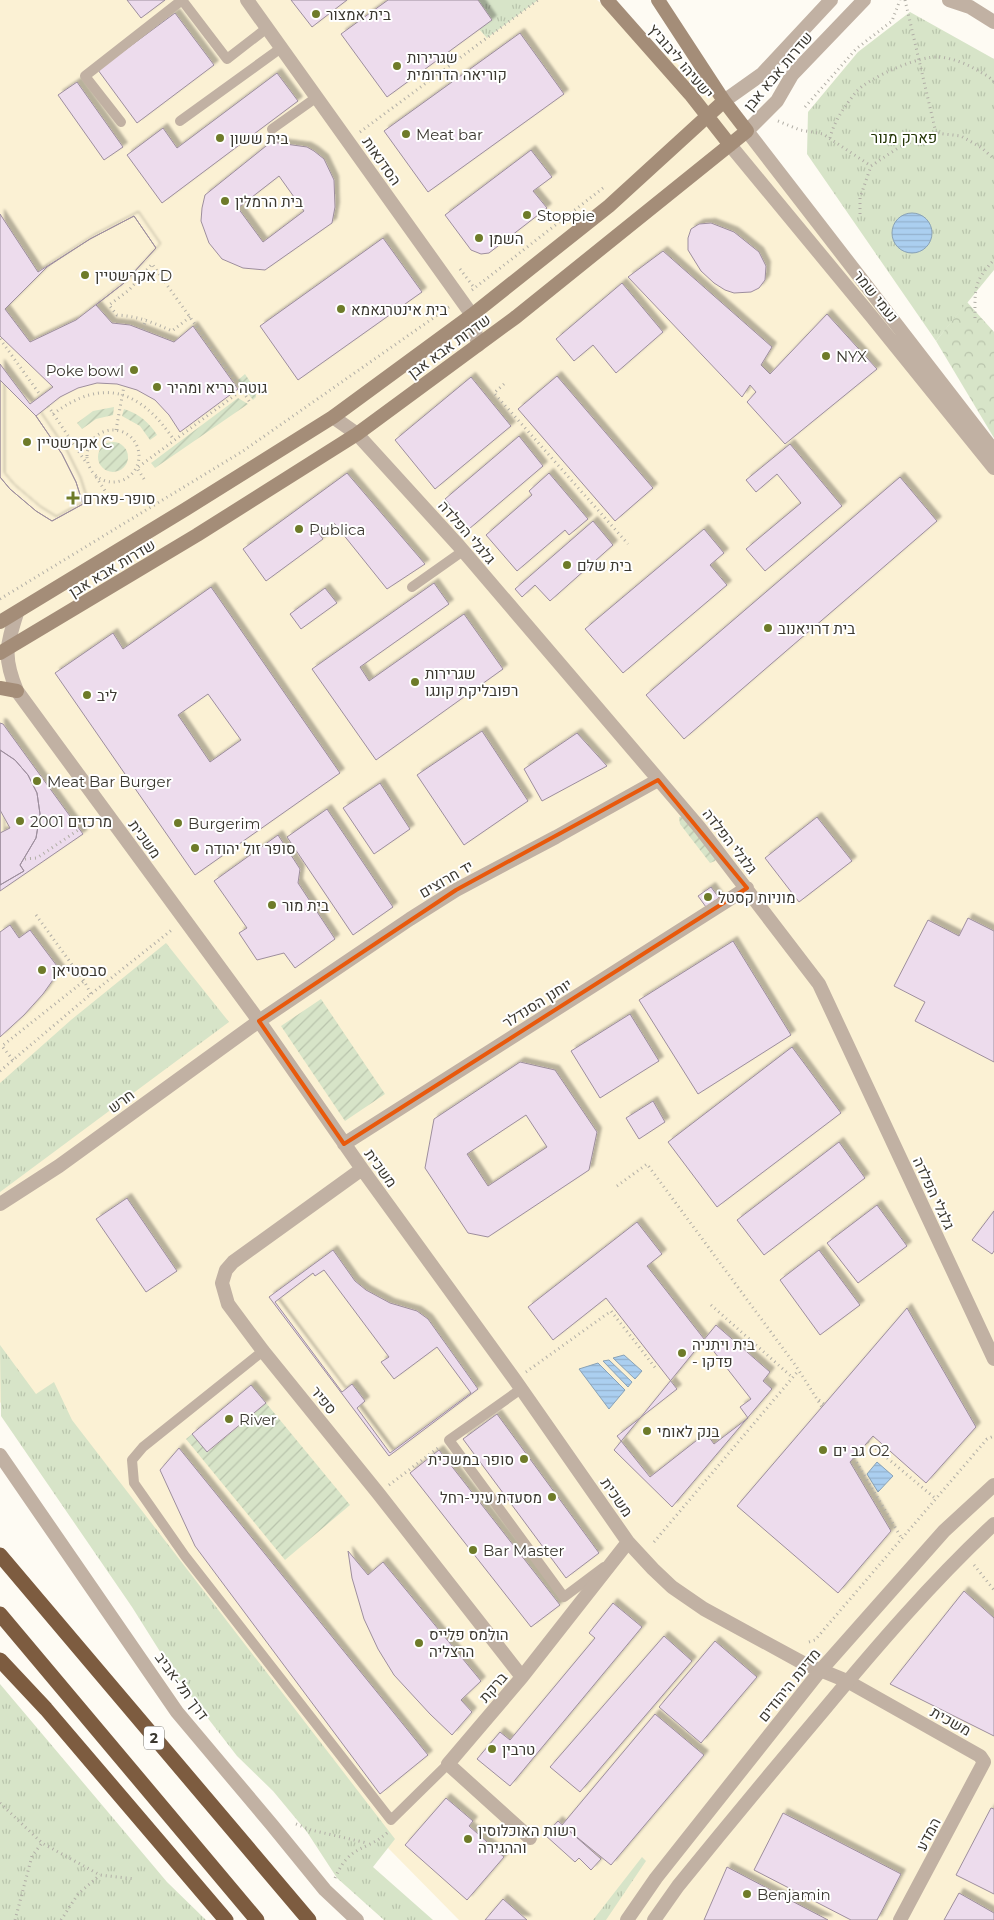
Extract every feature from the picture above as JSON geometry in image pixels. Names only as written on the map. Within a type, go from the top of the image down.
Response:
[{"type":"highway","name":"2","points":[[0,1555],[308,1920]]},
{"type":"highway","points":[[0,1614],[257,1920]]},
{"type":"highway","points":[[0,1660],[46,1710],[226,1920]]},
{"type":"main road","name":"ישעיהו ליבוביץ","points":[[607,0],[690,94],[706,117],[730,145]]},
{"type":"main road","name":"ישעיהו ליבוביץ","points":[[658,0],[724,101],[747,132]]},
{"type":"main road","name":"שדרות אבא אבן","points":[[0,622],[333,417],[472,315],[609,206],[724,101]]},
{"type":"main road","name":"שדרות אבא אבן","points":[[3,652],[198,535],[358,434],[516,317],[747,132]]},
{"type":"main road","points":[[0,688],[17,691]]},
{"type":"street","name":"הסדנאות","points":[[247,0],[472,315],[478,345]]},
{"type":"street","name":"שדרות אבא אבן","points":[[724,101],[762,74],[831,0]]},
{"type":"street","points":[[948,0],[967,3],[994,22]]},
{"type":"street","name":"שדרות אבא אבן","points":[[747,132],[777,100],[792,75],[865,1]]},
{"type":"street","name":"נעמי שמר","points":[[747,132],[994,451]]},
{"type":"street","name":"נעמי שמר","points":[[730,145],[994,468]]},
{"type":"street","name":"גלגלי הפלדה","points":[[333,417],[358,434],[463,551],[699,827],[819,984],[994,1359]]},
{"type":"street","name":"משכית","points":[[17,613],[3,652],[17,691],[259,1021],[362,1170],[521,1388],[628,1542],[672,1586],[704,1609],[980,1756],[989,1765]]},
{"type":"street","name":"יד חרוצים","points":[[259,1021],[456,890],[658,780]]},
{"type":"street","name":"יוחנן הסנדלר","points":[[344,1144],[747,888]]},
{"type":"street","name":"חרש","points":[[0,1204],[58,1166],[259,1021]]},
{"type":"street","name":"ספיר","points":[[362,1170],[233,1262],[226,1270],[222,1284],[228,1304],[263,1351],[378,1492],[522,1677]]},
{"type":"street","name":"דרך תל-אביב","points":[[0,1455],[177,1712],[325,1890],[357,1920]]},
{"type":"street","name":"מדינת היהודים","points":[[628,1920],[656,1878],[820,1671],[944,1531],[994,1485]]},
{"type":"street","points":[[654,1920],[678,1886],[844,1684],[914,1605],[964,1552],[994,1524]]},
{"type":"street","name":"ברקת","points":[[448,1764],[522,1677],[628,1542]]},
{"type":"street","points":[[448,1764],[530,1838]]},
{"type":"street","name":"המדע","points":[[900,1920],[989,1765]]},
{"type":"lane","points":[[120,122],[85,76],[182,0],[226,59],[267,28]]},
{"type":"lane","points":[[180,121],[281,48]]},
{"type":"lane","points":[[272,129],[316,97]]},
{"type":"lane","points":[[412,587],[463,551]]},
{"type":"lane","points":[[263,1351],[143,1447],[132,1460],[134,1483],[185,1556],[391,1820],[448,1764]]},
{"type":"lane","points":[[521,1388],[449,1440],[564,1597],[616,1558]]},
{"type":"path","points":[[360,132],[538,0]]},
{"type":"path","points":[[805,107],[856,49],[892,21],[900,0]]},
{"type":"path","points":[[905,0],[936,133]]},
{"type":"path","points":[[830,138],[833,124],[857,90],[891,70],[919,59],[939,56],[967,64],[994,82]]},
{"type":"path","points":[[800,130],[823,134],[871,166]]},
{"type":"path","points":[[860,214],[860,198],[871,166],[898,148],[922,136],[936,133],[961,136],[982,148],[994,160]]},
{"type":"path","points":[[975,318],[974,288],[994,260]]},
{"type":"path","points":[[190,318],[172,331],[146,319],[117,315],[109,305],[129,290],[152,264],[251,404]]},
{"type":"path","points":[[0,599],[243,451],[461,300]]},
{"type":"path","points":[[143,329],[146,319]]},
{"type":"path","points":[[0,339],[41,396]]},
{"type":"path","points":[[504,384],[494,392],[628,544]]},
{"type":"path","points":[[116,430],[121,394],[124,386]]},
{"type":"path","points":[[144,479],[137,468],[139,454],[134,440],[123,432],[116,430],[100,434],[89,447],[88,463],[96,477],[111,483],[126,479],[137,468],[242,390]]},
{"type":"path","points":[[53,414],[78,398],[99,393],[121,394],[133,398],[151,410],[174,440]]},
{"type":"path","points":[[48,406],[112,501]]},
{"type":"path","points":[[25,860],[37,858],[87,824]]},
{"type":"path","points":[[36,915],[84,981],[91,994]]},
{"type":"path","points":[[0,1071],[91,994],[184,920]]},
{"type":"path","points":[[13,1060],[2,1046],[84,981]]},
{"type":"path","points":[[617,1186],[647,1164],[799,1370],[823,1406]]},
{"type":"path","points":[[711,1305],[792,1378]]},
{"type":"path","points":[[526,1373],[611,1311],[657,1370]]},
{"type":"path","points":[[654,1542],[799,1370]]},
{"type":"path","points":[[809,1642],[815,1640],[987,1439],[994,1436]]},
{"type":"path","points":[[402,1475],[449,1440]]},
{"type":"path","points":[[868,1442],[936,1499]]},
{"type":"path","points":[[854,1458],[902,1539]]},
{"type":"path","points":[[964,1552],[994,1590]]},
{"type":"path","points":[[0,1803],[42,1843],[100,1875],[135,1879]]},
{"type":"path","points":[[296,1824],[311,1830],[369,1844]]},
{"type":"path","points":[[334,1878],[347,1856],[354,1850],[384,1835]]},
{"type":"path","points":[[15,1920],[32,1856],[42,1843]]},
{"type":"path","points":[[61,1920],[78,1894],[100,1875]]},
{"type":"highlighted area","points":[[658,780],[747,888],[344,1144],[259,1021],[456,890]]},
{"type":"shaded area","points":[[0,0],[597,0],[724,101],[994,451],[994,1920],[459,1920],[256,1714],[0,1402]]},
{"type":"green space","points":[[478,0],[538,0],[487,38],[479,29],[492,20]]},
{"type":"green space","name":"פארק מנור","points":[[910,12],[994,59],[994,270],[936,341],[807,154],[808,112],[858,52]]},
{"type":"green space","points":[[967,302],[994,332],[994,438],[936,341]]},
{"type":"green space","points":[[245,374],[255,389],[256,397],[253,400],[238,380]]},
{"type":"green space","points":[[238,398],[248,404],[155,468],[151,463]]},
{"type":"green space","points":[[114,407],[113,415],[96,419],[82,429],[77,423],[93,411]]},
{"type":"green space","points":[[124,409],[143,419],[157,435],[150,440],[140,426],[122,416]]},
{"type":"green space","points":[[113,442],[124,446],[128,457],[124,468],[113,472],[102,468],[98,457],[102,446]]},
{"type":"green space","points":[[679,817],[682,817],[717,856],[715,861],[710,863],[680,824]]},
{"type":"green space","points":[[166,943],[229,1022],[0,1192],[0,1083],[71,1020]]},
{"type":"green space","points":[[321,999],[385,1094],[345,1121],[281,1026]]},
{"type":"green space","points":[[0,1345],[36,1394],[54,1382],[72,1420],[395,1839],[373,1867],[433,1920],[384,1920],[337,1878],[307,1832],[273,1791],[237,1756],[176,1677],[132,1607],[1,1416]]},
{"type":"green space","points":[[266,1403],[350,1505],[285,1560],[186,1439],[192,1434],[208,1452]]},
{"type":"green space","points":[[0,1684],[167,1882],[206,1920],[0,1920]]},
{"type":"green space","points":[[642,1857],[646,1861],[606,1920],[593,1920]]},
{"type":"water","points":[[916,213],[923,216],[929,222],[932,233],[931,241],[923,250],[916,253],[908,253],[901,250],[893,241],[892,229],[895,222],[904,214]]},
{"type":"water","points":[[624,1355],[642,1371],[635,1379],[613,1358]]},
{"type":"water","points":[[609,1360],[632,1382],[628,1387],[603,1361]]},
{"type":"water","points":[[598,1363],[625,1390],[609,1409],[579,1369]]},
{"type":"water","points":[[877,1462],[893,1476],[878,1492],[867,1474]]},
{"type":"building","points":[[127,0],[165,0],[141,18]]},
{"type":"building","name":"בית אמצור","points":[[291,0],[347,0],[312,27]]},
{"type":"building","name":"שגרירות קוריאה הדרומית","points":[[388,0],[478,0],[492,20],[387,97],[341,34]]},
{"type":"building","points":[[175,13],[214,65],[137,123],[98,70]]},
{"type":"building","points":[[520,33],[564,94],[428,192],[384,131]]},
{"type":"building","name":"בית ששון","points":[[277,73],[298,101],[162,203],[127,155],[163,128],[177,148]]},
{"type":"building","points":[[77,82],[123,147],[104,160],[58,95]]},
{"type":"building","name":"בית הרמלין","points":[[271,142],[307,147],[324,159],[334,180],[335,207],[332,223],[265,270],[243,268],[222,259],[209,243],[201,221],[205,195]],"holes":[[[279,176],[304,211],[263,242],[238,208]]]},
{"type":"building","points":[[531,150],[552,177],[533,191],[547,208],[489,253],[481,254],[471,250],[445,215]]},
{"type":"building","points":[[0,214],[38,272],[90,239],[134,216],[156,248],[124,283],[96,305],[112,323],[130,325],[174,342],[193,326],[238,389],[180,432],[169,415],[155,400],[137,390],[117,384],[97,383],[78,388],[60,397],[36,416],[62,454],[76,482],[83,504],[52,521],[36,511],[10,489],[0,477],[0,364],[30,404],[53,387],[0,336]]},
{"type":"building","name":"אקרשטיין D","points":[[134,216],[156,248],[124,283],[76,320],[30,342],[5,309],[47,267],[90,239]]},
{"type":"building","points":[[711,223],[734,232],[759,252],[766,266],[765,280],[759,288],[751,292],[734,293],[714,283],[701,271],[688,250],[688,238],[691,229],[699,224]]},
{"type":"building","name":"בית אינטרגאמא","points":[[383,238],[422,292],[298,380],[260,326]]},
{"type":"building","name":"NYX","points":[[663,251],[772,347],[761,365],[770,374],[827,314],[877,369],[785,444],[747,402],[756,392],[750,385],[742,397],[628,277]]},
{"type":"building","points":[[622,283],[663,332],[616,373],[593,345],[574,361],[556,339]]},
{"type":"building","points":[[557,376],[653,488],[615,521],[518,409]]},
{"type":"building","points":[[471,377],[511,426],[435,489],[395,440]]},
{"type":"building","name":"אקרשטיין C","points":[[0,380],[36,416],[62,454],[76,482],[83,504],[52,521],[36,511],[10,489],[0,477]]},
{"type":"building","points":[[519,436],[543,466],[469,529],[445,499]]},
{"type":"building","points":[[790,444],[842,506],[765,571],[746,549],[801,503],[777,474],[756,492],[746,480]]},
{"type":"building","name":"Publica","points":[[347,473],[425,564],[387,589],[334,523],[319,534],[323,539],[266,581],[243,549]]},
{"type":"building","points":[[549,473],[588,519],[569,535],[565,530],[517,571],[486,535],[532,495],[529,491]]},
{"type":"building","name":"בית דרויאנוב","points":[[900,477],[937,521],[684,739],[646,695]]},
{"type":"building","name":"בית שלם","points":[[593,521],[613,545],[550,601],[535,585],[522,597],[515,589]]},
{"type":"building","points":[[704,529],[724,553],[710,565],[727,585],[623,673],[585,629]]},
{"type":"building","points":[[434,583],[449,604],[360,667],[369,681],[464,614],[503,669],[376,760],[312,669]]},
{"type":"building","points":[[211,587],[340,773],[195,875],[55,673],[113,633],[123,649]],"holes":[[[208,694],[241,740],[210,762],[178,715]]]},
{"type":"building","points":[[325,588],[337,603],[301,629],[290,614]]},
{"type":"building","points":[[0,723],[3,724],[83,834],[0,891]]},
{"type":"building","points":[[482,731],[528,801],[464,845],[417,775]]},
{"type":"building","points":[[577,733],[607,766],[542,801],[524,769]]},
{"type":"building","name":"מרכזים 2001","points":[[0,750],[15,760],[28,775],[37,793],[40,814],[36,838],[20,865],[24,871],[0,885],[0,833],[10,828],[0,810]]},
{"type":"building","name":"מרכזים 2001","points":[[0,750],[15,760],[28,775],[37,793],[40,814],[36,838],[20,865],[24,871],[0,885]]},
{"type":"building","points":[[380,783],[410,829],[374,854],[343,808]]},
{"type":"building","points":[[327,809],[393,907],[353,935],[287,837]]},
{"type":"building","points":[[817,817],[852,861],[799,902],[765,858]]},
{"type":"building","name":"בית מור","points":[[278,835],[300,869],[298,883],[335,939],[295,968],[284,953],[257,960],[239,933],[247,928],[214,881]]},
{"type":"building","name":"מוניות קסטל","points":[[711,887],[719,898],[706,907],[698,896]]},
{"type":"building","points":[[968,918],[994,931],[994,1062],[915,1021],[925,1002],[894,986],[928,920],[959,936]]},
{"type":"building","points":[[10,925],[19,938],[30,930],[60,970],[43,994],[0,1037],[0,932]]},
{"type":"building","points":[[733,941],[791,1035],[698,1094],[639,1000]]},
{"type":"building","points":[[630,1014],[659,1061],[600,1098],[571,1051]]},
{"type":"building","points":[[792,1047],[841,1113],[717,1207],[668,1142]]},
{"type":"building","points":[[520,1062],[555,1070],[597,1132],[589,1170],[488,1237],[468,1233],[425,1168],[434,1119]],"holes":[[[526,1115],[547,1147],[488,1186],[467,1154]]]},
{"type":"building","points":[[653,1101],[665,1122],[639,1139],[626,1118]]},
{"type":"building","points":[[839,1142],[865,1178],[764,1255],[737,1220]]},
{"type":"building","points":[[127,1198],[177,1271],[146,1292],[96,1219]]},
{"type":"building","points":[[877,1205],[907,1246],[858,1283],[827,1243]]},
{"type":"building","points":[[994,1211],[994,1251],[992,1254],[972,1240]]},
{"type":"building","name":"בית ויתניה - פדקו","points":[[637,1222],[662,1254],[647,1266],[751,1399],[740,1407],[748,1418],[714,1444],[706,1433],[650,1477],[617,1436],[677,1389],[606,1298],[553,1340],[528,1307]]},
{"type":"building","points":[[333,1250],[355,1281],[366,1290],[390,1303],[417,1311],[428,1319],[478,1389],[389,1456],[269,1297]]},
{"type":"building","points":[[819,1250],[860,1305],[820,1335],[780,1280]]},
{"type":"building","points":[[324,1270],[389,1357],[381,1362],[394,1379],[437,1347],[471,1393],[390,1453],[357,1408],[365,1401],[352,1384],[342,1392],[275,1302],[313,1273],[315,1276]]},
{"type":"building","name":"גב ים O2","points":[[907,1308],[976,1427],[926,1483],[873,1436],[850,1462],[891,1531],[838,1593],[737,1506]]},
{"type":"building","points":[[716,1325],[770,1372],[763,1381],[772,1389],[672,1507],[614,1450]]},
{"type":"building","name":"River","points":[[251,1385],[266,1403],[207,1452],[192,1434]]},
{"type":"building","points":[[497,1414],[599,1553],[566,1578],[463,1439]]},
{"type":"building","points":[[179,1448],[428,1755],[380,1794],[195,1546],[160,1470]]},
{"type":"building","points":[[439,1450],[560,1605],[531,1627],[410,1473]]},
{"type":"building","points":[[348,1551],[368,1575],[383,1562],[481,1681],[461,1700],[472,1712],[452,1735],[394,1675],[378,1649],[364,1619],[352,1578]]},
{"type":"building","points":[[964,1591],[994,1618],[994,1736],[890,1684]]},
{"type":"building","points":[[613,1603],[642,1627],[510,1786],[477,1759],[500,1732],[510,1740],[595,1638],[589,1633]]},
{"type":"building","points":[[664,1636],[692,1661],[580,1792],[550,1767]]},
{"type":"building","points":[[715,1641],[757,1677],[701,1743],[659,1707]]},
{"type":"building","points":[[655,1714],[704,1755],[611,1865],[562,1825]]},
{"type":"building","points":[[446,1798],[473,1821],[469,1826],[504,1857],[467,1900],[405,1845]]},
{"type":"building","points":[[991,1808],[994,1809],[994,1894],[956,1875]]},
{"type":"building","points":[[783,1813],[901,1874],[877,1920],[851,1920],[754,1870]]},
{"type":"building","points":[[558,1821],[601,1859],[591,1870],[579,1858],[575,1862],[545,1835]]},
{"type":"building","name":"Benjamin","points":[[727,1867],[828,1920],[704,1920]]},
{"type":"building","points":[[959,1893],[994,1913],[994,1920],[944,1920]]},
{"type":"building","points":[[503,1899],[527,1920],[485,1920]]},
{"type":"place","name":"בית אמצור","points":[[316,14]]},
{"type":"place","name":"שגרירות קוריאה הדרומית","points":[[397,66]]},
{"type":"place","name":"Meat bar","points":[[406,134]]},
{"type":"place","name":"בית ששון","points":[[220,138]]},
{"type":"place","name":"בית הרמלין","points":[[225,201]]},
{"type":"place","name":"Stoppie","points":[[527,215]]},
{"type":"place","name":"השמן","points":[[479,238]]},
{"type":"place","name":"אקרשטיין D","points":[[85,275]]},
{"type":"place","name":"בית אינטרגאמא","points":[[341,309]]},
{"type":"place","name":"NYX","points":[[826,356]]},
{"type":"place","name":"Poke bowl","points":[[134,370]]},
{"type":"place","name":"גוטה בריא ומהיר","points":[[157,387]]},
{"type":"place","name":"אקרשטיין C","points":[[27,442]]},
{"type":"place","name":"סופר-פארם","points":[[73,498]]},
{"type":"place","name":"Publica","points":[[299,529]]},
{"type":"place","name":"בית שלם","points":[[567,565]]},
{"type":"place","name":"בית דרויאנוב","points":[[768,628]]},
{"type":"place","name":"שגרירות רפובליקת קונגו","points":[[415,682]]},
{"type":"place","name":"ליב","points":[[87,695]]},
{"type":"place","name":"Meat Bar Burger","points":[[37,781]]},
{"type":"place","name":"מרכזים 2001","points":[[20,821]]},
{"type":"place","name":"Burgerim","points":[[178,823]]},
{"type":"place","name":"סופר זול יהודה","points":[[195,848]]},
{"type":"place","name":"מוניות קסטל","points":[[708,897]]},
{"type":"place","name":"בית מור","points":[[272,905]]},
{"type":"place","name":"סבסטיאן","points":[[42,970]]},
{"type":"place","name":"בית ויתניה - פדקו","points":[[682,1353]]},
{"type":"place","name":"River","points":[[229,1419]]},
{"type":"place","name":"בנק לאומי","points":[[647,1431]]},
{"type":"place","name":"גב ים O2","points":[[823,1450]]},
{"type":"place","name":"סופר במשכית","points":[[524,1459]]},
{"type":"place","name":"מסעדת עיני-רחל","points":[[552,1497]]},
{"type":"place","name":"Bar Master","points":[[473,1550]]},
{"type":"place","name":"הולמס פלייס הרצליה","points":[[419,1643]]},
{"type":"place","name":"טרבין","points":[[492,1749]]},
{"type":"place","name":"רשות האוכלוסין וההגירה","points":[[468,1839]]},
{"type":"place","name":"Benjamin","points":[[747,1894]]}]
